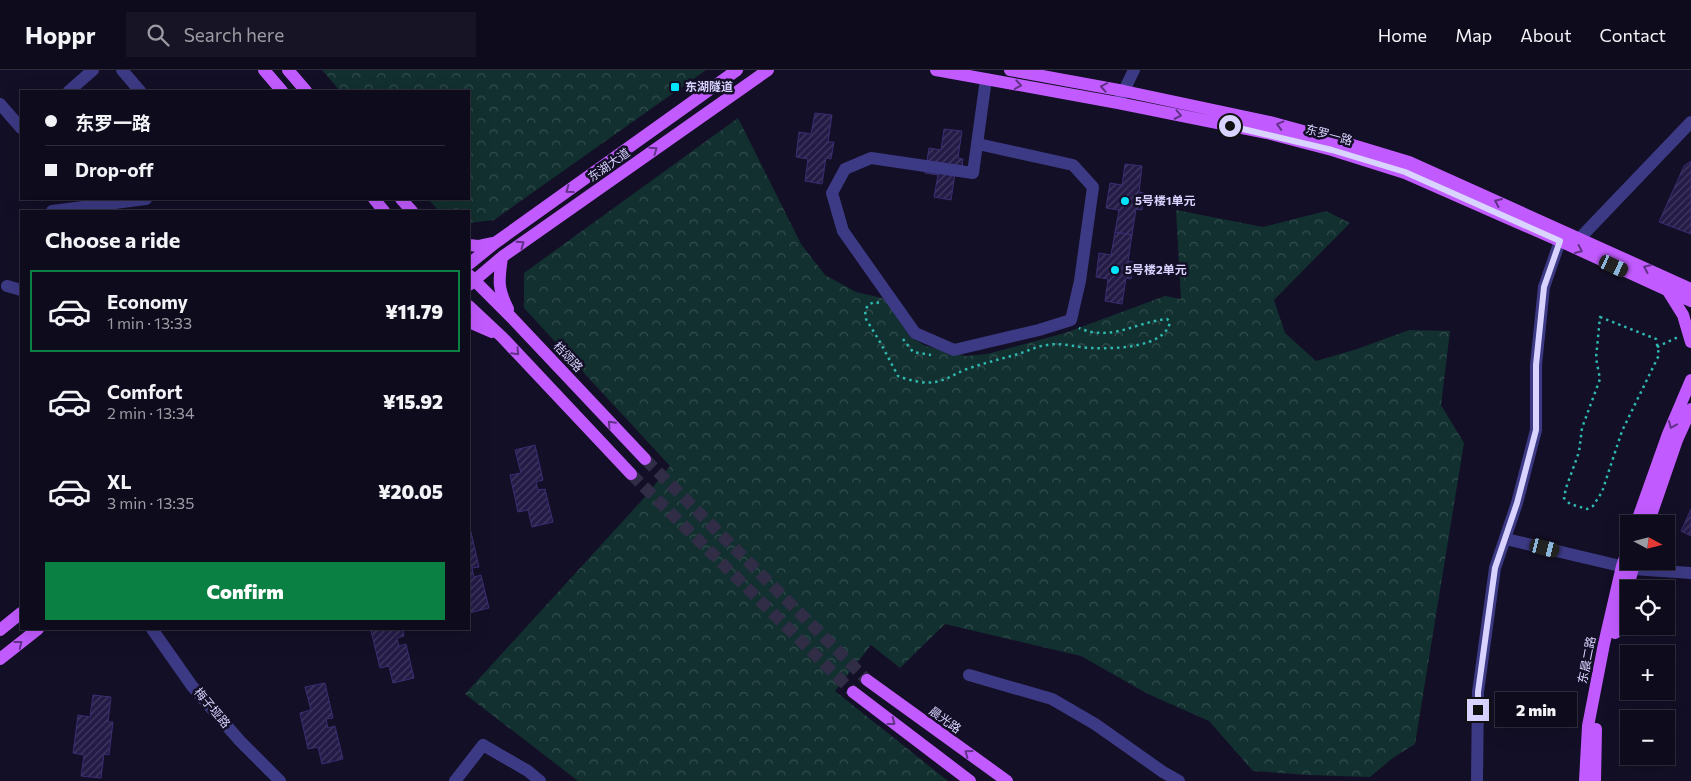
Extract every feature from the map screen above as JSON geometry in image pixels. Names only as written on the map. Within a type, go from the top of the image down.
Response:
[{"type":"main road","points":[[264,70],[281,90]]},
{"type":"main road","points":[[288,70],[305,90]]},
{"type":"main road","name":"东湖大道","points":[[470,263],[495,243],[737,70]]},
{"type":"main road","name":"东湖大道","points":[[470,280],[768,70]]},
{"type":"main road","name":"东罗一路","points":[[936,70],[1118,103],[1268,133],[1332,150],[1405,172],[1560,241],[1672,286],[1691,289]]},
{"type":"main road","name":"东罗一路","points":[[1010,70],[1124,91],[1270,122],[1409,162],[1580,238],[1672,286],[1691,302]]},
{"type":"main road","points":[[375,200],[383,210]]},
{"type":"main road","points":[[402,200],[411,210]]},
{"type":"main road","points":[[470,245],[478,246],[495,243]]},
{"type":"main road","points":[[502,257],[499,280],[500,295],[512,318]]},
{"type":"main road","name":"桔颂路","points":[[470,280],[512,318],[645,459]]},
{"type":"main road","points":[[1690,337],[1672,286],[1691,281]]},
{"type":"main road","points":[[470,307],[502,336],[631,474]]},
{"type":"main road","points":[[470,322],[502,336]]},
{"type":"main road","points":[[1639,515],[1668,434],[1691,380]]},
{"type":"main road","points":[[1651,515],[1677,440],[1691,409]]},
{"type":"main road","name":"东晨二路","points":[[1585,781],[1588,726],[1604,644],[1628,570]]},
{"type":"main road","name":"东晨二路","points":[[1595,781],[1596,726],[1610,648],[1629,570]]},
{"type":"main road","points":[[0,630],[20,614]]},
{"type":"main road","points":[[0,659],[37,630]]},
{"type":"main road","name":"晨光路","points":[[867,680],[1007,781]]},
{"type":"main road","points":[[854,692],[970,781]]},
{"type":"street","points":[[70,90],[93,70]]},
{"type":"street","points":[[122,70],[139,90]]},
{"type":"street","points":[[1118,103],[1134,70]]},
{"type":"street","points":[[978,144],[1073,165],[1093,187],[1080,281],[1071,320],[1039,330],[954,350],[915,333],[843,232],[832,193],[845,169],[871,158],[974,173],[986,79]]},
{"type":"street","points":[[0,104],[20,127]]},
{"type":"street","points":[[1580,238],[1691,122]]},
{"type":"street","points":[[56,210],[86,203],[131,200]]},
{"type":"street","points":[[1477,781],[1478,692],[1495,568],[1506,539],[1536,430],[1536,365],[1544,287],[1560,241]]},
{"type":"street","points":[[7,286],[20,290]]},
{"type":"street","points":[[1506,539],[1620,563]]},
{"type":"street","points":[[1664,570],[1691,574]]},
{"type":"street","name":"梅子垭路","points":[[153,630],[192,686],[240,741],[280,781]]},
{"type":"street","points":[[969,675],[1052,699],[1095,724],[1163,772],[1179,781]]},
{"type":"street","points":[[455,781],[483,745],[528,771],[540,781]]},
{"type":"path","points":[[1600,316],[1656,339],[1657,347],[1659,355],[1622,430],[1602,492],[1593,506],[1587,509],[1570,504],[1564,498],[1566,488],[1579,452],[1582,428],[1600,379],[1596,358],[1600,316]]},
{"type":"path","points":[[1657,347],[1690,337]]},
{"type":"green space","points":[[322,70],[706,70],[494,220],[470,223],[470,210],[438,210],[429,200],[470,200],[470,90],[339,90]]},
{"type":"green space","points":[[738,118],[801,244],[825,275],[856,292],[882,298],[889,305],[910,337],[926,346],[966,356],[987,354],[1065,333],[1165,296],[1181,299],[1176,210],[1263,227],[1326,211],[1350,223],[1274,300],[1285,333],[1316,361],[1357,349],[1409,330],[1450,331],[1441,405],[1464,443],[1415,744],[1394,757],[1370,777],[1253,771],[1209,721],[1148,694],[1081,656],[945,624],[900,668],[871,645],[835,691],[948,781],[578,781],[465,694],[644,498],[670,466],[524,308],[524,273]]},
{"type":"building","points":[[815,113],[832,115],[828,142],[834,142],[831,159],[826,158],[822,184],[805,181],[808,159],[796,157],[799,132],[811,134]]},
{"type":"building","points":[[944,129],[962,131],[958,158],[963,159],[961,175],[955,174],[951,200],[934,197],[938,175],[925,173],[929,148],[941,150]]},
{"type":"building","points":[[1691,161],[1691,234],[1659,222],[1684,166]]},
{"type":"building","name":"5号楼1单元","points":[[1125,164],[1142,166],[1139,192],[1144,193],[1142,210],[1136,209],[1132,235],[1115,232],[1119,210],[1106,208],[1110,183],[1122,185]]},
{"type":"building","name":"5号楼2单元","points":[[1115,232],[1132,235],[1128,261],[1134,262],[1131,279],[1126,278],[1122,304],[1105,301],[1108,279],[1096,277],[1099,253],[1111,255]]},
{"type":"building","points":[[535,445],[543,480],[536,482],[538,490],[545,489],[553,522],[532,527],[528,510],[518,512],[510,475],[521,473],[515,450]]},
{"type":"building","points":[[1691,509],[1691,536],[1681,531]]},
{"type":"building","points":[[470,532],[479,567],[472,568],[474,577],[481,575],[489,608],[470,613]]},
{"type":"building","points":[[403,630],[404,636],[397,638],[399,646],[406,644],[414,678],[393,683],[389,666],[380,668],[371,631]]},
{"type":"building","points":[[325,683],[333,718],[326,719],[328,728],[335,726],[343,759],[322,764],[318,747],[308,749],[300,713],[311,710],[305,687]]},
{"type":"building","points":[[93,695],[111,697],[108,722],[113,722],[109,755],[104,754],[101,778],[81,776],[84,755],[73,753],[78,715],[90,717]]},
{"type":"tunnel","points":[[645,459],[867,680]]},
{"type":"tunnel","points":[[631,474],[853,692]]},
{"type":"place","name":"东湖隧道","points":[[675,87]]},
{"type":"place","name":"5号楼1单元","points":[[1125,201]]},
{"type":"place","name":"5号楼2单元","points":[[1115,270]]},
{"type":"route","points":[[1230,126],[1268,133],[1405,172],[1560,241],[1544,287],[1536,365],[1536,430],[1517,503],[1495,568],[1478,692],[1478,710]]}]
